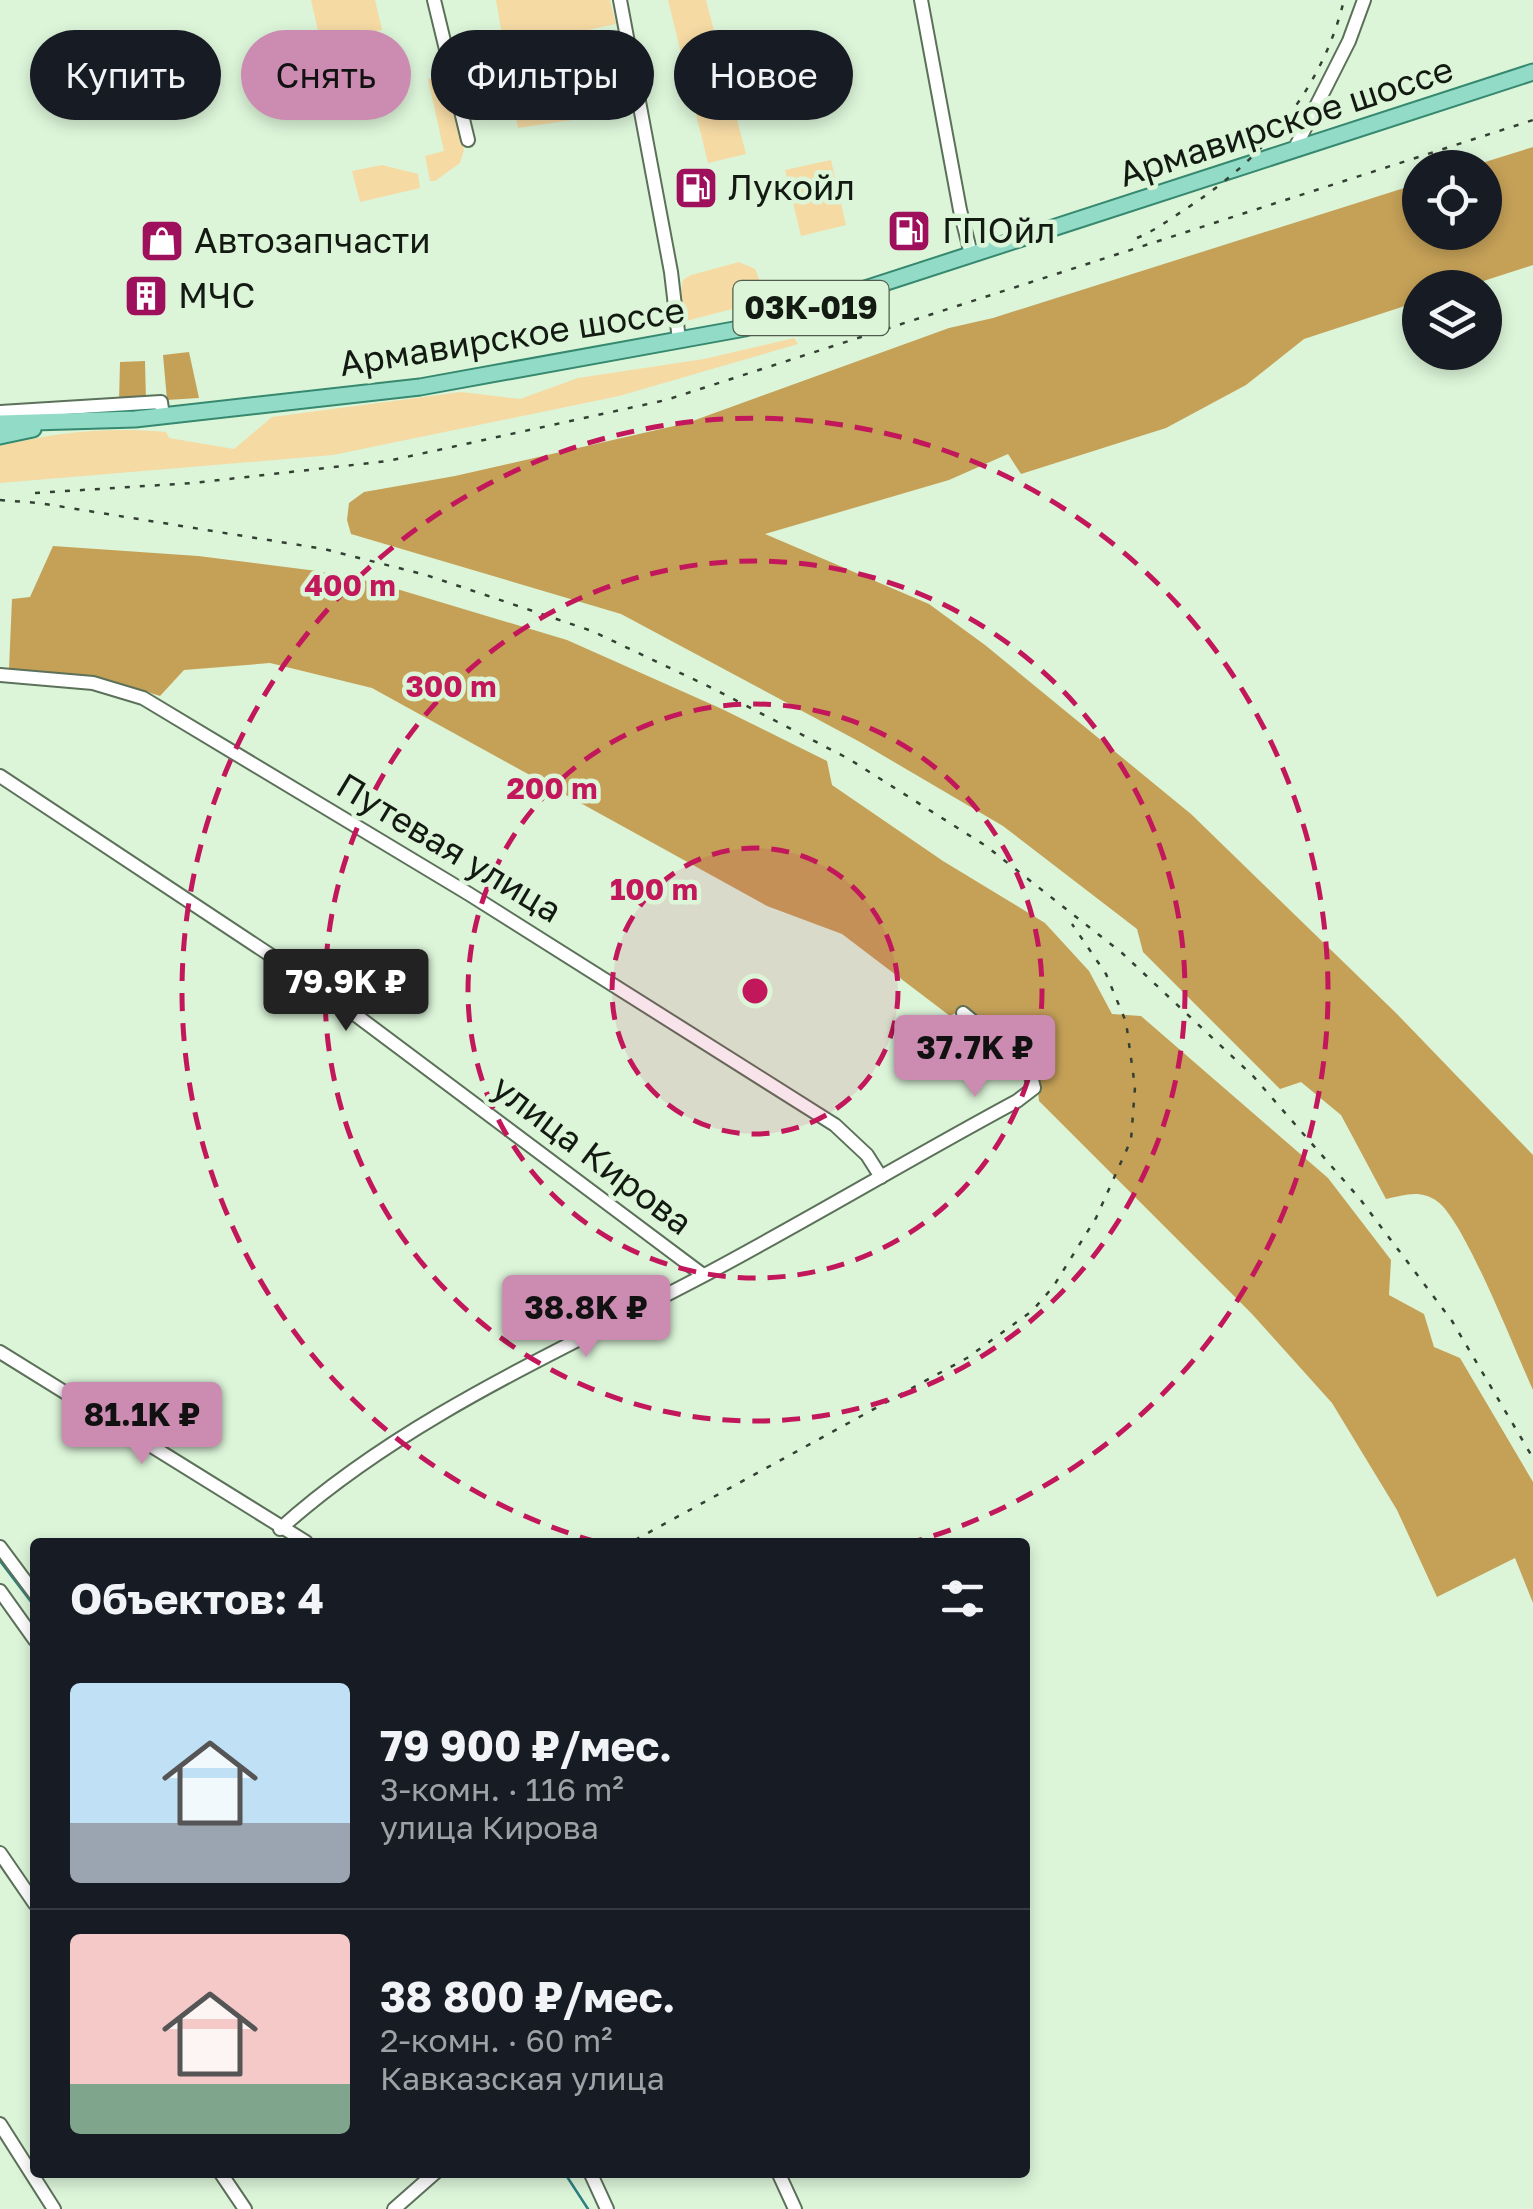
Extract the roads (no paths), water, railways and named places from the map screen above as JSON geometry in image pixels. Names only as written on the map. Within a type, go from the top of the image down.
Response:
[{"type":"main road","name":"Армавирское шоссе","points":[[0,423],[163,416],[420,387],[781,318],[1533,72]]},
{"type":"main road","points":[[0,436],[61,423]]},
{"type":"street","points":[[434,0],[468,140]]},
{"type":"street","points":[[620,0],[671,272],[679,340]]},
{"type":"street","points":[[921,0],[971,254]]},
{"type":"street","points":[[1294,150],[1349,41],[1364,0]]},
{"type":"street","points":[[0,412],[161,402],[163,416]]},
{"type":"street","name":"Путевая улица","points":[[0,675],[93,683],[144,698],[469,894],[835,1125],[867,1155],[881,1177]]},
{"type":"street","name":"улица Кирова","points":[[0,776],[318,986],[703,1276]]},
{"type":"street","points":[[280,1529],[313,1499],[380,1451],[469,1398],[703,1276],[1034,1088],[1029,1068],[963,1013]]},
{"type":"street","points":[[0,1352],[298,1538]]},
{"type":"street","points":[[0,1547],[30,1587]]},
{"type":"street","points":[[0,1592],[30,1633]]},
{"type":"street","points":[[0,1852],[30,1897]]},
{"type":"street","points":[[0,2124],[30,2171]]},
{"type":"street","points":[[34,2178],[54,2209]]},
{"type":"street","points":[[224,2178],[245,2209]]},
{"type":"street","points":[[394,2209],[428,2178]]},
{"type":"street","points":[[593,2178],[606,2209]]},
{"type":"street","points":[[781,2178],[795,2209]]},
{"type":"waterway","points":[[0,1561],[30,1600]]},
{"type":"waterway","points":[[568,2178],[588,2209]]},
{"type":"railway","points":[[1137,238],[1212,191],[1285,121],[1321,64],[1344,0]]},
{"type":"railway","points":[[35,493],[193,483],[388,461],[666,400],[1533,120]]},
{"type":"railway","points":[[0,500],[324,549],[426,575],[592,631],[849,759],[986,846],[1122,953],[1253,1076],[1360,1199],[1452,1321],[1533,1458]]},
{"type":"railway","points":[[639,1538],[967,1358],[1032,1311],[1053,1287],[1096,1218],[1131,1140],[1135,1087],[1126,1022],[1106,974],[1072,924]]},
{"type":"place","name":"Лукойл","points":[[696,188]]},
{"type":"place","name":"ГПОйл","points":[[909,231]]},
{"type":"place","name":"Автозапчасти","points":[[162,241]]},
{"type":"place","name":"МЧС","points":[[146,296]]}]
